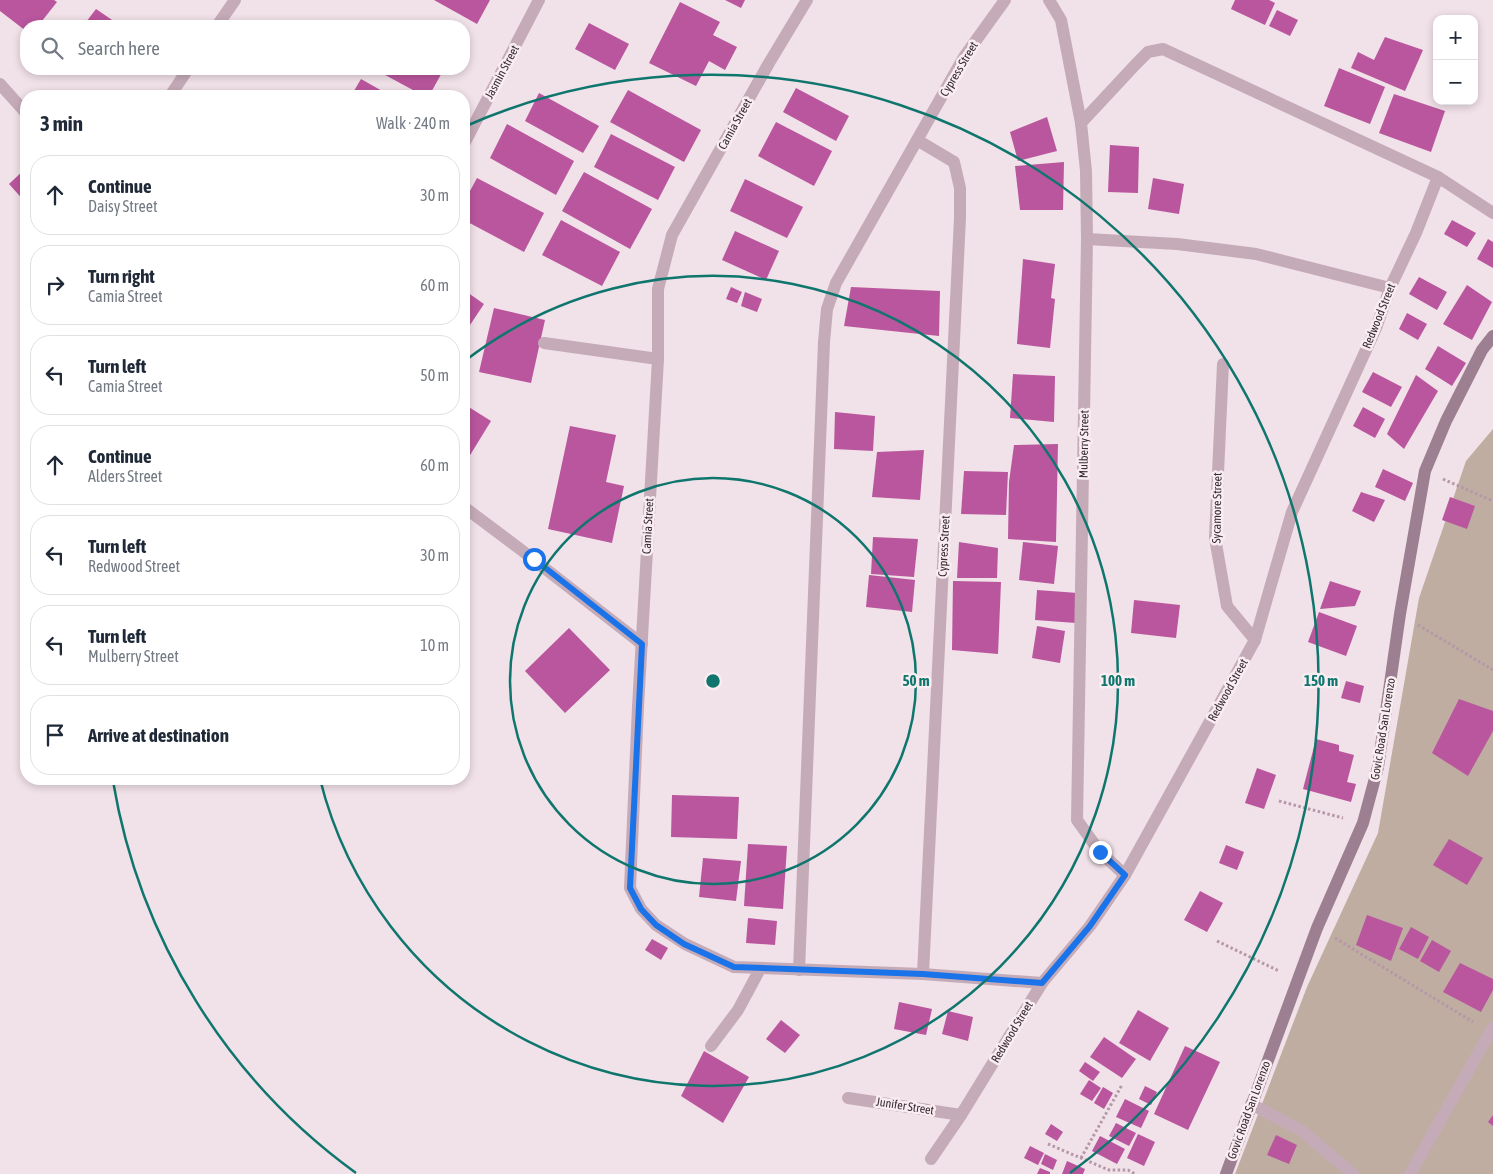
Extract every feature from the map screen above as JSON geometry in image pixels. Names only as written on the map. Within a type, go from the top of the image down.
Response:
[{"type":"main road","name":"Govic Road San Lorenzo","points":[[1226,1174],[1317,928],[1363,823],[1378,767],[1400,614],[1425,471],[1446,421],[1482,350],[1493,336]]},
{"type":"street","points":[[221,20],[235,0]]},
{"type":"street","name":"Jasmin Street","points":[[470,132],[539,0]]},
{"type":"street","name":"Camia Street","points":[[807,0],[769,63],[672,235],[658,289],[658,359],[630,888],[641,909],[656,925],[684,944],[734,967],[923,974],[1042,983]]},
{"type":"street","name":"Cypress Street","points":[[799,970],[824,342],[827,309],[836,284],[964,57],[1005,0]]},
{"type":"street","name":"Mulberry Street","points":[[1049,0],[1060,20],[1081,123],[1086,171],[1087,239],[1077,820],[1100,852],[1125,875]]},
{"type":"street","points":[[1081,123],[1148,52],[1163,49],[1438,177],[1493,213]]},
{"type":"street","points":[[174,90],[184,75]]},
{"type":"street","points":[[0,84],[20,106]]},
{"type":"street","name":"Cypress Street","points":[[917,140],[954,162],[960,188],[960,228],[923,974]]},
{"type":"street","name":"Redwood Street","points":[[932,1159],[962,1115],[1042,983],[1090,926],[1125,875],[1256,640],[1292,512],[1376,328],[1390,288],[1416,233],[1438,177]]},
{"type":"street","points":[[1087,239],[1177,244],[1256,254],[1390,288]]},
{"type":"street","points":[[544,343],[658,359]]},
{"type":"street","name":"Sycamore Street","points":[[1223,364],[1214,538],[1227,606],[1256,640]]},
{"type":"street","points":[[470,512],[642,644]]},
{"type":"street","points":[[711,1046],[738,1010],[760,969]]},
{"type":"street","points":[[1410,1174],[1491,1030]]},
{"type":"street","name":"Junifer Street","points":[[848,1098],[962,1115]]},
{"type":"street","points":[[1251,1104],[1302,1131],[1353,1174]]},
{"type":"path","points":[[1425,471],[1493,501]]},
{"type":"path","points":[[1400,614],[1493,670]]},
{"type":"path","points":[[1279,801],[1363,823]]},
{"type":"path","points":[[1317,928],[1491,1030]]},
{"type":"path","points":[[1217,941],[1298,980]]},
{"type":"path","points":[[1081,1158],[1122,1085]]},
{"type":"path","points":[[1048,1144],[1109,1170],[1128,1170],[1135,1174]]},
{"type":"shaded area","points":[[1493,429],[1493,1174],[1235,1174],[1307,987],[1378,833],[1419,598],[1466,461]]},
{"type":"building","points":[[0,0],[54,0],[57,2],[43,20],[20,20],[20,26],[0,11]]},
{"type":"building","points":[[434,0],[490,0],[477,24]]},
{"type":"building","points":[[725,0],[745,0],[741,8]]},
{"type":"building","points":[[1235,0],[1269,0],[1275,3],[1265,25],[1231,9]]},
{"type":"building","points":[[680,2],[720,22],[713,35],[737,47],[725,70],[709,61],[696,86],[649,63]]},
{"type":"building","points":[[96,9],[112,20],[88,20]]},
{"type":"building","points":[[1277,10],[1298,20],[1290,36],[1269,26]]},
{"type":"building","points":[[589,23],[629,44],[615,70],[575,49]]},
{"type":"building","points":[[1385,37],[1423,50],[1405,91],[1351,68],[1358,52],[1374,60]]},
{"type":"building","points":[[1339,68],[1385,87],[1370,124],[1324,106]]},
{"type":"building","points":[[385,75],[441,75],[432,90],[413,90]]},
{"type":"building","points":[[361,79],[380,90],[355,90]]},
{"type":"building","points":[[796,88],[849,116],[836,141],[783,112]]},
{"type":"building","points":[[628,90],[701,130],[684,162],[610,122]]},
{"type":"building","points":[[539,93],[599,126],[583,153],[525,121]]},
{"type":"building","points":[[1394,94],[1445,111],[1431,152],[1379,133]]},
{"type":"building","points":[[1047,117],[1057,151],[1018,161],[1010,132]]},
{"type":"building","points":[[776,122],[832,151],[814,186],[758,156]]},
{"type":"building","points":[[507,124],[574,161],[556,195],[490,158]]},
{"type":"building","points":[[611,134],[675,167],[658,200],[594,167]]},
{"type":"building","points":[[1110,145],[1139,147],[1138,193],[1108,192]]},
{"type":"building","points":[[1064,162],[1063,210],[1020,210],[1015,166]]},
{"type":"building","points":[[584,172],[652,209],[630,249],[562,211]]},
{"type":"building","points":[[20,174],[20,196],[9,184]]},
{"type":"building","points":[[477,178],[544,213],[524,252],[470,223],[470,191]]},
{"type":"building","points":[[1153,178],[1184,184],[1179,214],[1148,209]]},
{"type":"building","points":[[745,179],[803,207],[787,238],[730,211]]},
{"type":"building","points":[[561,220],[620,252],[602,286],[542,255]]},
{"type":"building","points":[[1452,220],[1476,233],[1467,247],[1444,234]]},
{"type":"building","points":[[735,231],[779,251],[766,280],[722,260]]},
{"type":"building","points":[[1488,239],[1493,242],[1493,268],[1477,259]]},
{"type":"building","points":[[1023,259],[1055,264],[1051,298],[1055,299],[1050,348],[1017,344]]},
{"type":"building","points":[[1419,277],[1447,292],[1437,310],[1409,294]]},
{"type":"building","points":[[1467,285],[1492,302],[1472,340],[1443,324]]},
{"type":"building","points":[[731,287],[742,292],[737,303],[726,299]]},
{"type":"building","points":[[851,287],[940,291],[939,336],[844,326]]},
{"type":"building","points":[[745,292],[762,299],[757,312],[741,306]]},
{"type":"building","points":[[470,294],[484,304],[470,325]]},
{"type":"building","points":[[494,308],[545,320],[531,383],[479,372]]},
{"type":"building","points":[[1407,313],[1427,324],[1418,340],[1399,329]]},
{"type":"building","points":[[1438,346],[1466,363],[1452,386],[1425,369]]},
{"type":"building","points":[[1373,372],[1402,387],[1391,407],[1362,392]]},
{"type":"building","points":[[1013,374],[1055,376],[1054,422],[1010,418]]},
{"type":"building","points":[[1416,375],[1438,391],[1404,449],[1387,434]]},
{"type":"building","points":[[1363,407],[1385,419],[1375,438],[1353,426]]},
{"type":"building","points":[[470,408],[491,421],[470,455]]},
{"type":"building","points":[[835,412],[875,416],[873,451],[834,449]]},
{"type":"building","points":[[570,426],[616,435],[606,482],[624,486],[612,543],[548,529]]},
{"type":"building","points":[[1058,444],[1056,542],[1008,539],[1009,482],[1014,445]]},
{"type":"building","points":[[924,450],[920,500],[872,497],[877,452]]},
{"type":"building","points":[[1383,469],[1413,483],[1405,501],[1375,487]]},
{"type":"building","points":[[964,471],[1008,472],[1006,515],[961,514]]},
{"type":"building","points":[[1361,492],[1385,500],[1374,522],[1352,511]]},
{"type":"building","points":[[1450,497],[1475,506],[1467,529],[1442,520]]},
{"type":"building","points":[[873,537],[918,539],[914,577],[871,574]]},
{"type":"building","points":[[959,542],[998,548],[997,578],[957,578]]},
{"type":"building","points":[[1023,542],[1058,546],[1054,584],[1019,580]]},
{"type":"building","points":[[869,575],[915,580],[912,612],[866,607]]},
{"type":"building","points":[[953,581],[1001,582],[998,654],[952,650]]},
{"type":"building","points":[[1330,581],[1361,591],[1355,606],[1320,609]]},
{"type":"building","points":[[1037,590],[1078,593],[1076,623],[1035,620]]},
{"type":"building","points":[[1134,600],[1180,605],[1176,638],[1131,633]]},
{"type":"building","points":[[1319,612],[1357,626],[1346,656],[1308,642]]},
{"type":"building","points":[[1037,626],[1065,631],[1060,663],[1032,658]]},
{"type":"building","points":[[569,628],[610,670],[565,713],[525,671]]},
{"type":"building","points":[[1346,681],[1364,686],[1360,703],[1341,698]]},
{"type":"building","points":[[1459,699],[1493,711],[1493,731],[1468,776],[1432,753]]},
{"type":"building","points":[[1316,739],[1339,745],[1339,751],[1354,755],[1347,782],[1356,784],[1351,802],[1303,789]]},
{"type":"building","points":[[1257,768],[1276,775],[1264,809],[1245,803]]},
{"type":"building","points":[[672,795],[739,797],[737,839],[671,837]]},
{"type":"building","points":[[1449,839],[1483,858],[1467,885],[1433,865]]},
{"type":"building","points":[[748,844],[787,846],[783,909],[744,906]]},
{"type":"building","points":[[1226,845],[1244,852],[1237,870],[1219,863]]},
{"type":"building","points":[[703,858],[741,861],[736,901],[699,897]]},
{"type":"building","points":[[1200,891],[1223,903],[1207,932],[1184,920]]},
{"type":"building","points":[[1367,915],[1403,928],[1391,961],[1356,945]]},
{"type":"building","points":[[748,918],[777,921],[775,945],[746,943]]},
{"type":"building","points":[[1411,927],[1429,937],[1418,959],[1399,949]]},
{"type":"building","points":[[652,939],[668,948],[661,960],[645,950]]},
{"type":"building","points":[[1432,940],[1451,951],[1439,972],[1420,961]]},
{"type":"building","points":[[1460,963],[1493,979],[1493,990],[1481,1012],[1443,992]]},
{"type":"building","points":[[899,1002],[932,1009],[926,1035],[894,1029]]},
{"type":"building","points":[[1138,1010],[1169,1028],[1150,1061],[1119,1043]]},
{"type":"building","points":[[948,1011],[973,1017],[968,1041],[942,1034]]},
{"type":"building","points":[[781,1020],[800,1035],[785,1053],[766,1039]]},
{"type":"building","points":[[1104,1037],[1136,1059],[1122,1078],[1090,1057]]},
{"type":"building","points":[[1185,1046],[1220,1062],[1188,1130],[1154,1114]]},
{"type":"building","points":[[704,1051],[749,1077],[723,1123],[681,1096]]},
{"type":"building","points":[[1085,1062],[1100,1072],[1093,1081],[1079,1071]]},
{"type":"building","points":[[1089,1080],[1101,1088],[1092,1101],[1080,1094]]},
{"type":"building","points":[[1145,1086],[1157,1092],[1151,1105],[1139,1099]]},
{"type":"building","points":[[1103,1087],[1113,1093],[1104,1109],[1094,1103]]},
{"type":"building","points":[[1125,1099],[1149,1111],[1141,1128],[1116,1117]]},
{"type":"building","points":[[1493,1115],[1493,1126],[1488,1122]]},
{"type":"building","points":[[1116,1123],[1136,1133],[1129,1146],[1109,1136]]},
{"type":"building","points":[[1051,1124],[1063,1132],[1057,1141],[1045,1134]]},
{"type":"building","points":[[1138,1134],[1155,1142],[1144,1166],[1127,1158]]},
{"type":"building","points":[[1276,1135],[1297,1145],[1289,1164],[1267,1155]]},
{"type":"building","points":[[1100,1136],[1125,1149],[1117,1164],[1092,1151]]},
{"type":"building","points":[[1030,1146],[1044,1153],[1038,1165],[1024,1158]]},
{"type":"building","points":[[1045,1154],[1057,1160],[1053,1170],[1041,1164]]},
{"type":"building","points":[[1067,1161],[1085,1169],[1083,1174],[1062,1174]]},
{"type":"building","points":[[1040,1168],[1050,1172],[1050,1174],[1037,1174]]},
{"type":"route","points":[[534,559],[642,644],[630,888],[641,909],[656,925],[684,944],[734,967],[923,974],[1042,983],[1090,926],[1125,875],[1100,852]]}]
